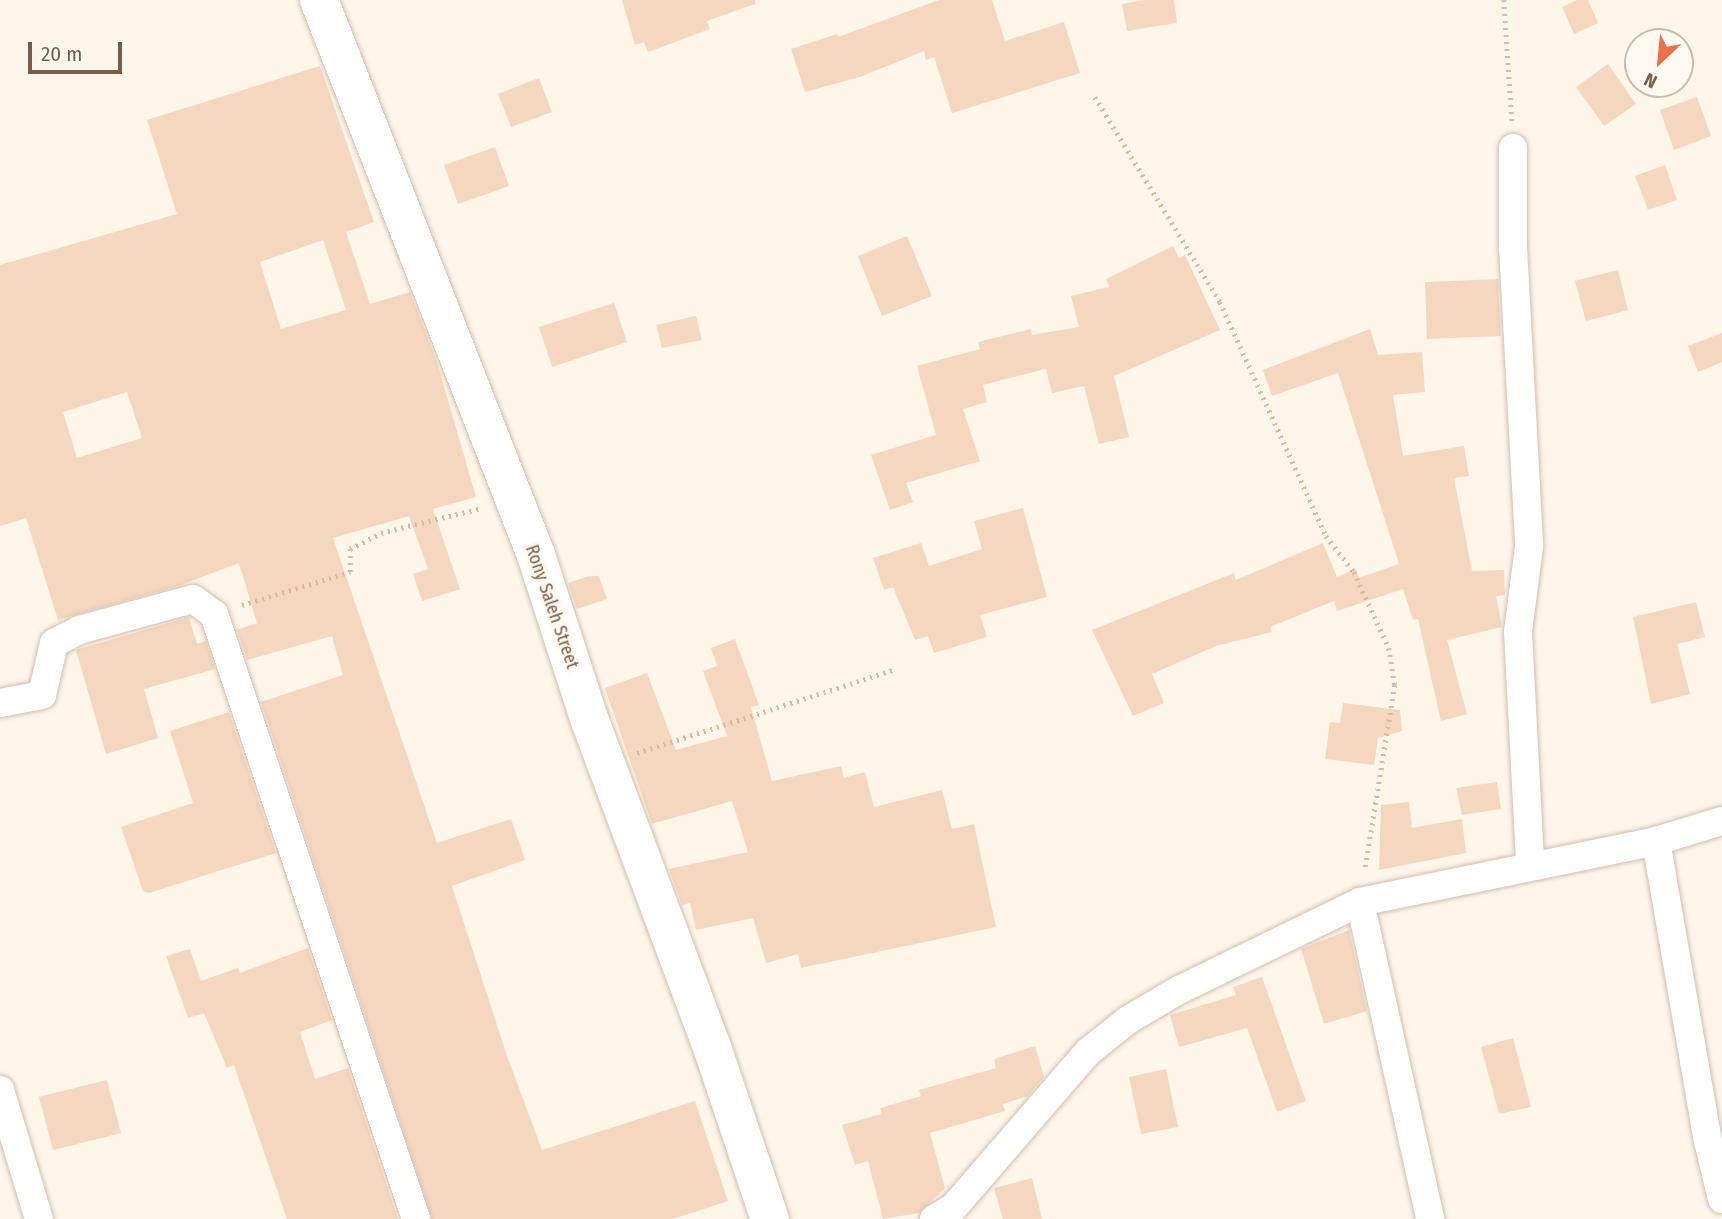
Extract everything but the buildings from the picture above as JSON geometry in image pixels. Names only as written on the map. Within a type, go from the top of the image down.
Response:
[{"type":"street","name":"Rony Saleh Street","points":[[319,0],[511,501],[536,555],[606,764],[714,1053],[770,1219]]},
{"type":"street","points":[[1513,148],[1513,247],[1529,547],[1518,632],[1530,864]]},
{"type":"street","points":[[0,703],[43,695],[54,643],[79,630],[194,599],[214,614],[416,1219]]},
{"type":"street","points":[[934,1219],[954,1207],[1088,1052],[1128,1020],[1179,990],[1360,902],[1530,864],[1656,841],[1722,821]]},
{"type":"street","points":[[1656,841],[1707,1137],[1722,1199]]},
{"type":"street","points":[[1360,902],[1430,1219]]},
{"type":"street","points":[[0,1090],[39,1219]]},
{"type":"path","points":[[1504,0],[1513,148]]},
{"type":"path","points":[[1095,97],[1220,302],[1308,500],[1326,536],[1354,572],[1389,648],[1395,685],[1360,902]]},
{"type":"path","points":[[214,614],[350,572],[350,549],[381,533],[511,501]]},
{"type":"path","points":[[606,764],[893,670]]}]
